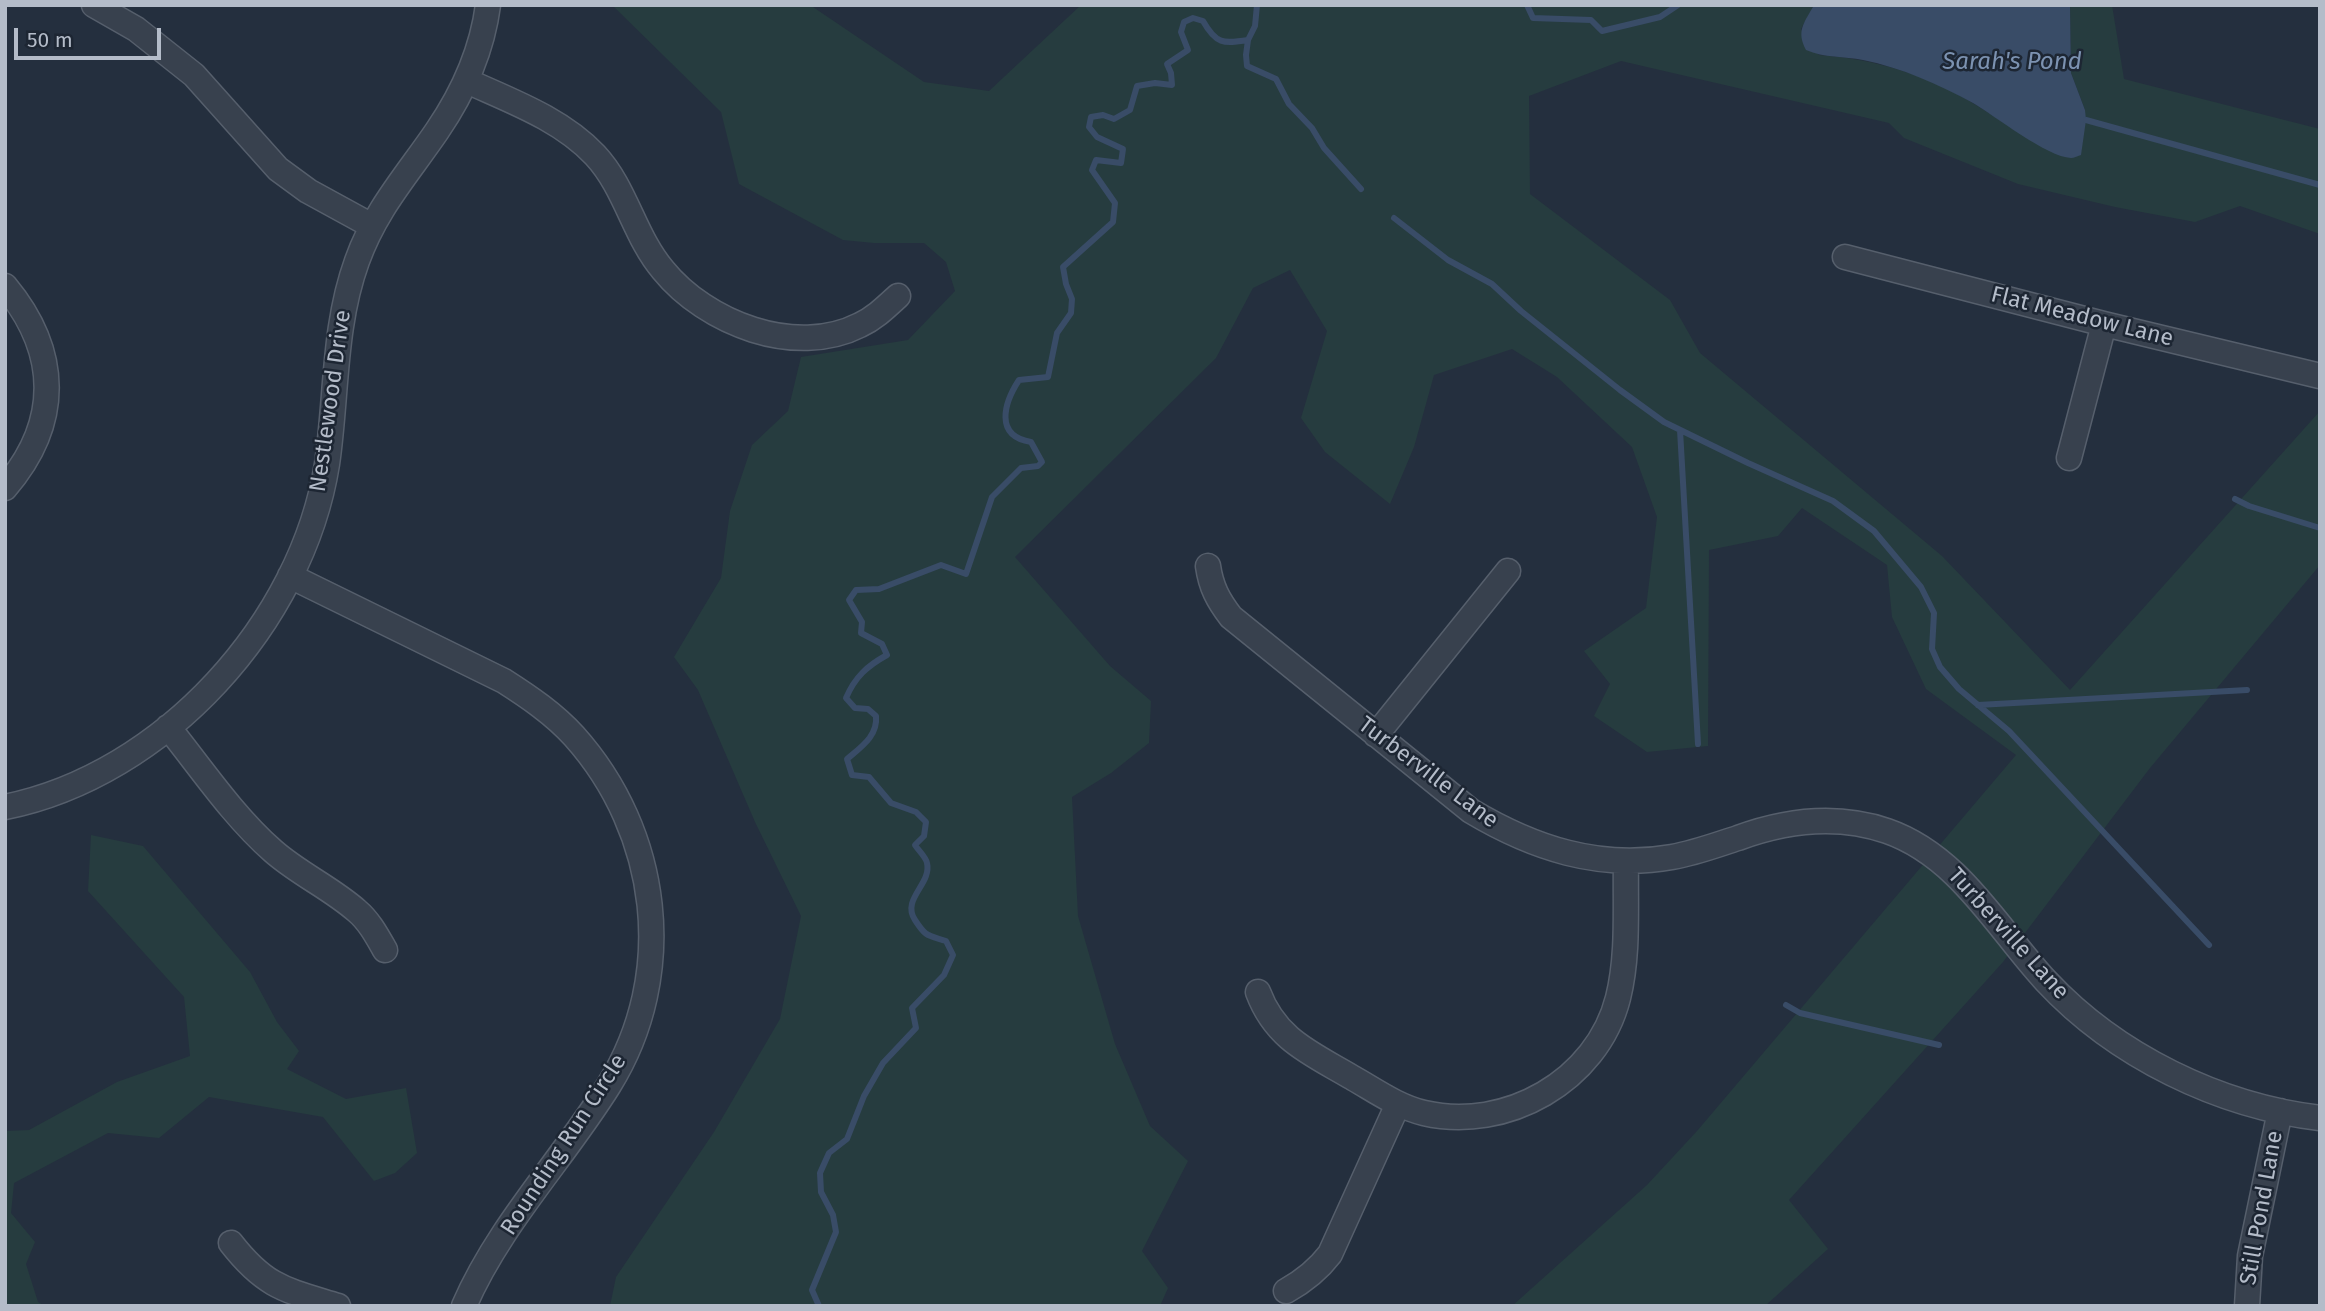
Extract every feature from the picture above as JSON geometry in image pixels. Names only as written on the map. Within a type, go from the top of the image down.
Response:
[{"type":"street","points":[[94,5],[145,35],[194,75],[278,169],[308,191],[372,226]]},
{"type":"street","name":"Nestlewood Drive","points":[[5,807],[54,793],[97,774],[135,752],[210,689],[242,654],[269,615],[307,540],[318,502],[326,465],[341,321],[357,259],[393,190],[438,130],[467,81],[476,60],[488,5]]},
{"type":"street","points":[[467,81],[532,111],[564,129],[583,144],[616,182],[649,251],[663,271],[686,294],[723,318],[746,328],[768,333],[812,336],[837,333],[859,326],[898,296]]},
{"type":"street","name":"Flat Meadow Lane","points":[[1845,257],[2320,376]]},
{"type":"street","points":[[5,286],[21,305],[43,352],[47,400],[43,423],[34,446],[22,468],[5,488]]},
{"type":"street","points":[[2069,458],[2104,324]]},
{"type":"street","name":"Turberville Lane","points":[[1208,566],[1210,583],[1218,601],[1231,617],[1471,811],[1505,831],[1537,845],[1571,855],[1626,861],[1672,857],[1707,849],[1782,824],[1810,820],[1860,823],[1888,831],[1916,844],[1954,871],[2048,983],[2082,1015],[2118,1042],[2197,1085],[2280,1111],[2320,1118]]},
{"type":"street","points":[[1376,735],[1508,571]]},
{"type":"street","name":"Rounding Run Circle","points":[[290,576],[504,681],[541,707],[575,737],[620,801],[645,869],[651,906],[649,980],[627,1050],[610,1084],[483,1267],[464,1306]]},
{"type":"street","points":[[168,727],[247,825],[272,850],[359,912],[385,950]]},
{"type":"street","points":[[1258,992],[1264,1010],[1276,1027],[1291,1041],[1398,1104],[1423,1113],[1450,1117],[1506,1111],[1552,1090],[1573,1073],[1592,1051],[1607,1026],[1618,1000],[1623,972],[1626,861]]},
{"type":"street","points":[[1286,1291],[1302,1283],[1317,1270],[1329,1254],[1398,1104]]},
{"type":"street","name":"Still Pond Lane","points":[[2247,1306],[2250,1256],[2280,1111]]},
{"type":"street","points":[[230,1243],[265,1280],[338,1306]]},
{"type":"green space","points":[[612,5],[810,5],[924,82],[989,91],[1081,5],[1814,5],[1801,29],[1819,55],[1860,60],[1920,77],[1958,94],[2054,152],[2085,110],[2071,73],[2070,5],[2112,5],[2124,79],[2320,129],[2320,234],[2240,206],[2195,222],[2115,207],[2018,184],[1904,138],[1889,123],[1621,61],[1529,96],[1530,194],[1670,300],[1700,353],[1942,556],[2070,690],[2320,411],[2320,565],[2150,768],[2003,962],[1789,1200],[1828,1249],[1765,1306],[1512,1306],[1647,1185],[1697,1131],[2016,755],[1926,689],[1892,617],[1887,565],[1802,508],[1778,536],[1709,550],[1708,746],[1647,752],[1594,716],[1610,684],[1584,651],[1646,608],[1657,517],[1632,447],[1557,377],[1512,349],[1434,375],[1414,447],[1390,504],[1325,452],[1301,418],[1327,331],[1290,270],[1253,288],[1216,358],[1015,557],[1110,666],[1151,701],[1149,743],[1111,773],[1072,797],[1078,916],[1115,1044],[1150,1126],[1188,1161],[1142,1251],[1168,1288],[1160,1306],[610,1306],[616,1277],[714,1132],[780,1019],[801,916],[755,822],[698,690],[674,657],[721,578],[730,511],[752,445],[788,411],[801,357],[908,340],[955,291],[946,262],[924,243],[843,240],[739,184],[721,112]]},
{"type":"green space","points":[[91,835],[143,846],[250,972],[277,1022],[299,1051],[287,1069],[346,1099],[406,1088],[417,1153],[395,1173],[374,1181],[323,1117],[209,1097],[159,1138],[108,1133],[14,1183],[11,1213],[35,1242],[26,1264],[38,1302],[45,1306],[5,1306],[5,1131],[29,1130],[117,1082],[190,1056],[184,997],[88,891]]},
{"type":"water","name":"Sarah's Pond","points":[[1814,5],[2070,5],[2071,73],[2086,120],[2081,155],[2071,158],[2049,151],[1973,103],[1906,72],[1877,63],[1827,56],[1806,50],[1801,32]]},
{"type":"waterway","points":[[819,1306],[812,1290],[836,1232],[833,1215],[821,1192],[820,1173],[829,1153],[847,1139],[864,1096],[883,1063],[916,1028],[912,1008],[944,975],[953,955],[946,941],[925,933],[912,912],[914,898],[927,871],[926,861],[915,845],[924,836],[926,822],[916,812],[891,803],[869,777],[852,775],[847,759],[871,735],[876,716],[868,709],[855,708],[846,698],[862,673],[887,655],[882,644],[861,633],[862,622],[849,600],[856,590],[879,589],[941,565],[966,574],[992,497],[1021,468],[1038,466],[1042,462],[1031,442],[1019,439],[1011,433],[1007,426],[1006,408],[1019,380],[1048,377],[1057,333],[1071,313],[1072,299],[1063,267],[1113,222],[1115,203],[1092,170],[1096,160],[1121,163],[1123,149],[1097,137],[1089,127],[1091,117],[1103,115],[1114,119],[1130,110],[1137,86],[1155,83],[1172,85],[1167,64],[1188,50],[1181,32],[1184,22],[1193,18],[1203,21],[1221,41],[1248,40],[1255,26],[1257,5]]},
{"type":"waterway","points":[[1527,5],[1533,18],[1591,20],[1602,31],[1660,17],[1678,5]]},
{"type":"waterway","points":[[1248,40],[1247,66],[1276,79],[1289,104],[1361,189]]},
{"type":"waterway","points":[[2086,120],[2320,185]]},
{"type":"waterway","points":[[1394,218],[1448,260],[1492,284],[1521,311],[1664,422],[1833,501],[1874,531],[1921,587],[1934,613],[1932,649],[1940,667],[1959,689],[2009,731],[2209,945]]},
{"type":"waterway","points":[[1680,430],[1698,744]]},
{"type":"waterway","points":[[2235,499],[2249,506],[2320,528]]},
{"type":"waterway","points":[[1978,705],[2247,690]]},
{"type":"waterway","points":[[1786,1005],[1800,1013],[1939,1045]]}]
